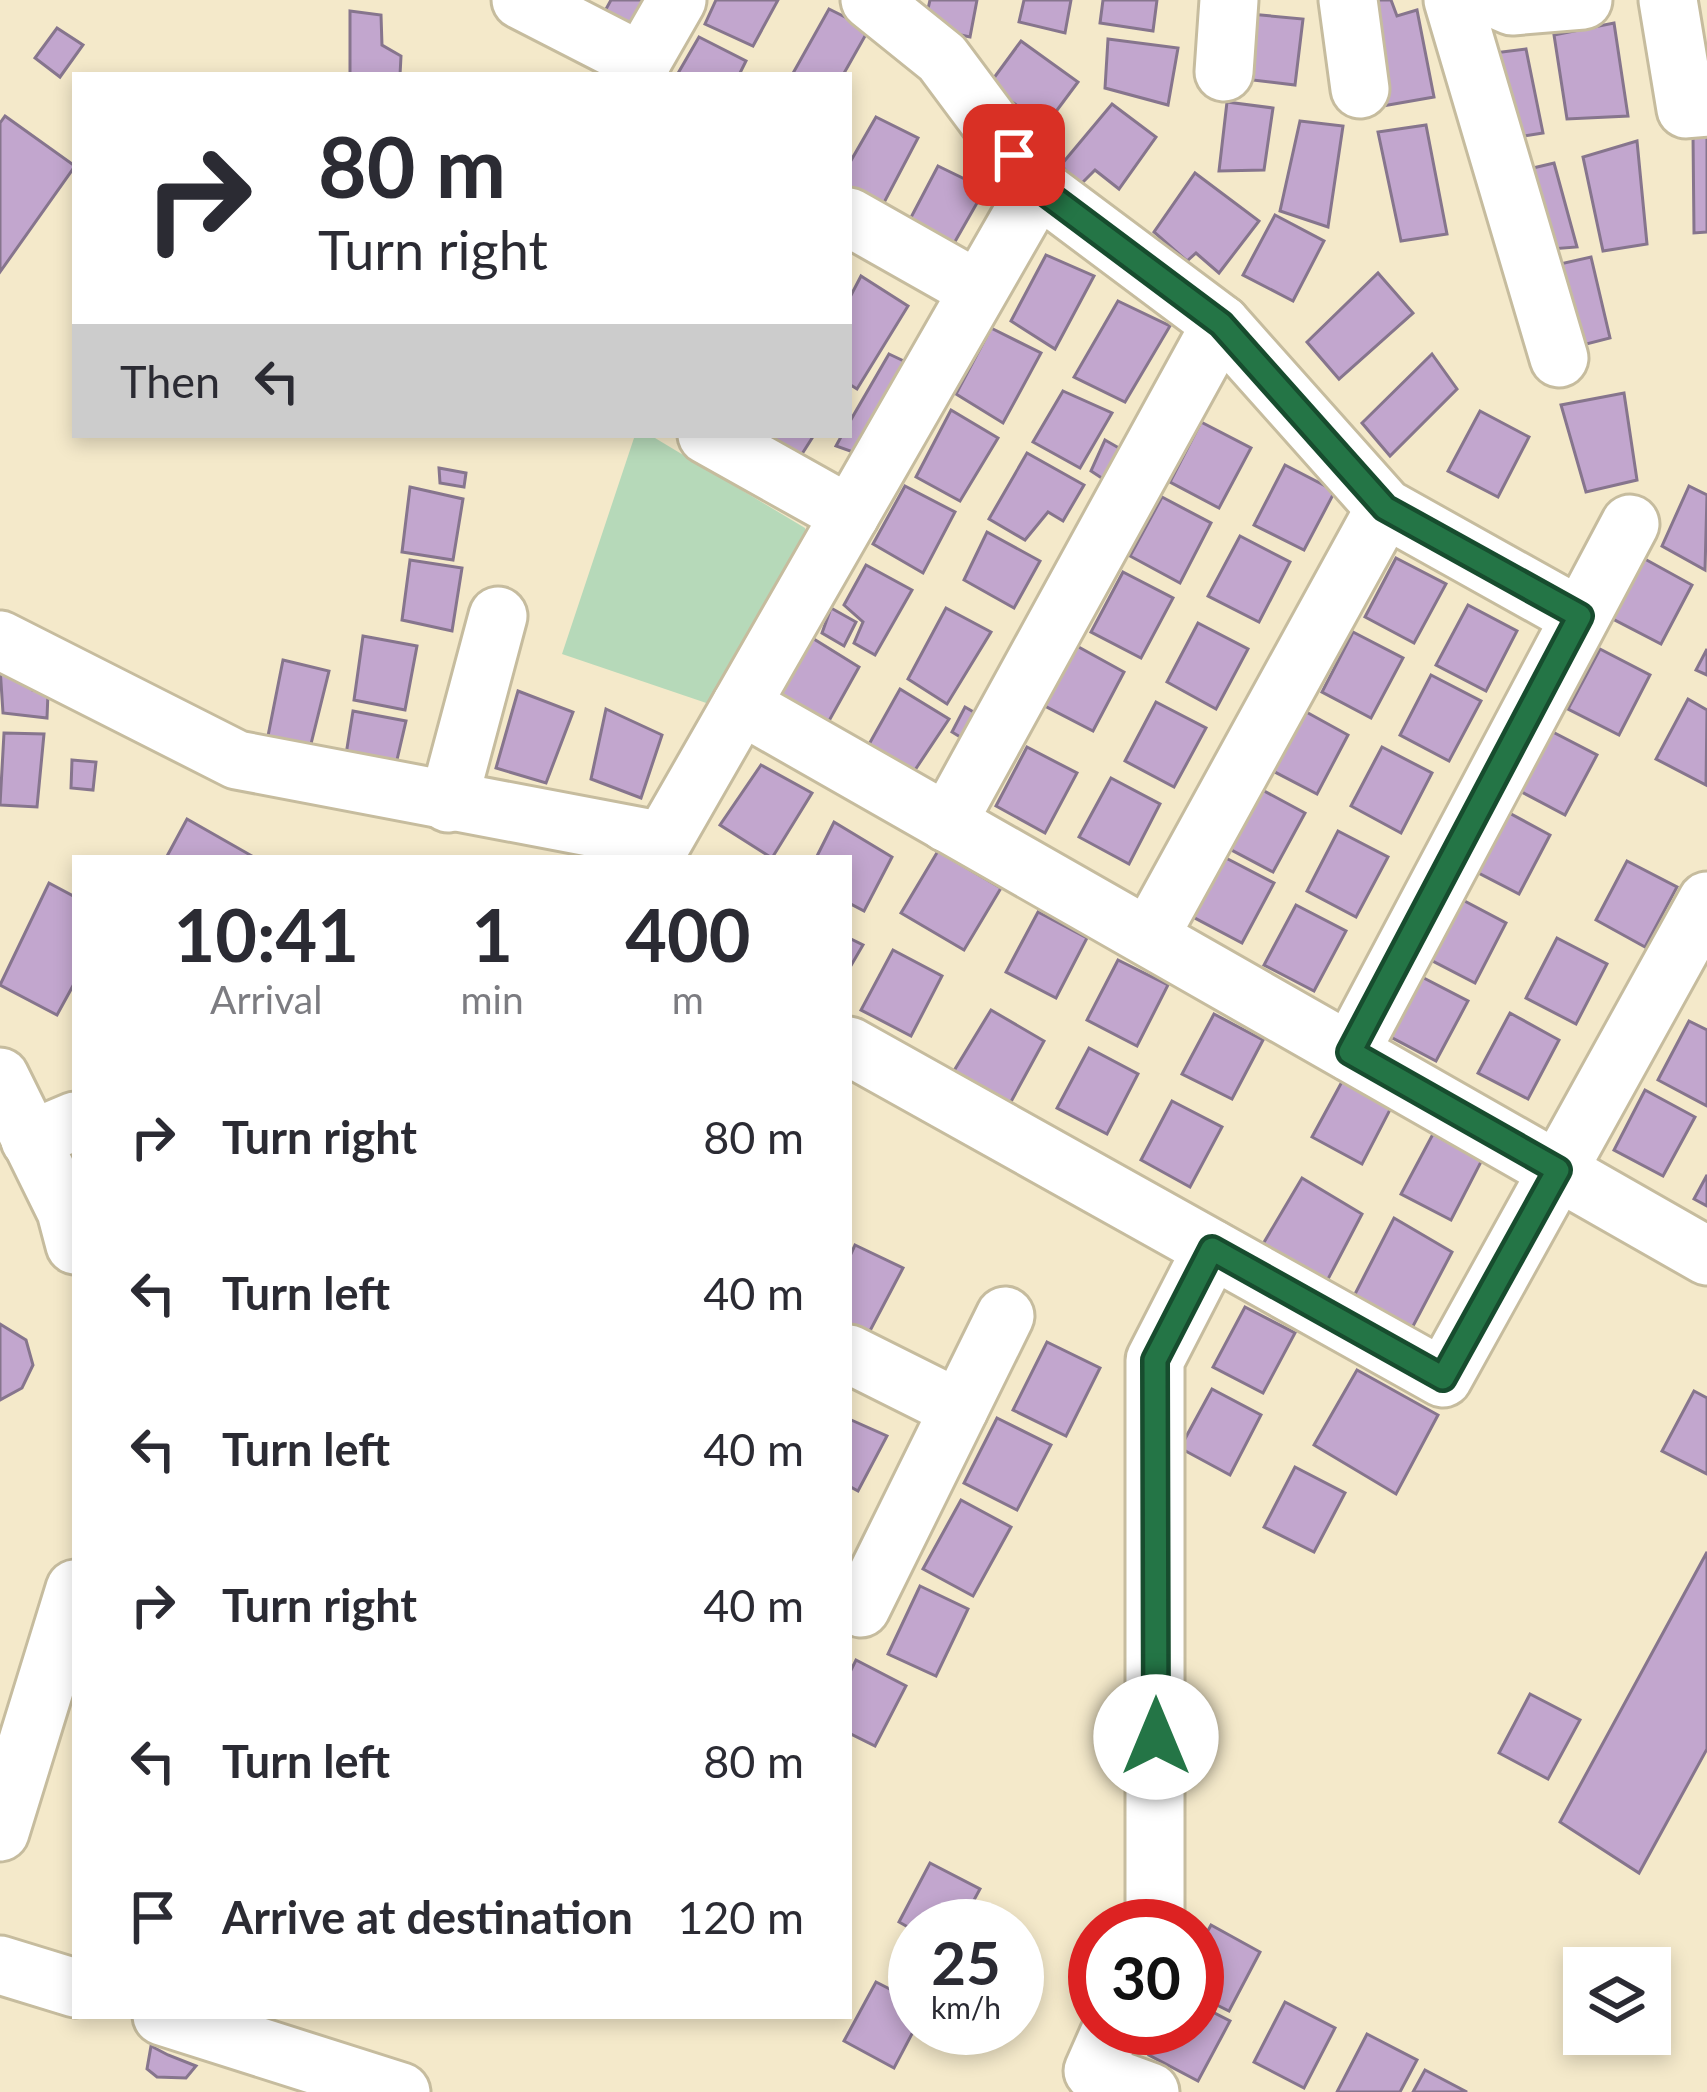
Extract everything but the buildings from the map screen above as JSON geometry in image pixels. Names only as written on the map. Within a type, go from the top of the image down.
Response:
[{"type":"street","points":[[521,0],[638,69],[676,0]]},
{"type":"street","points":[[1224,72],[1229,0]]},
{"type":"street","points":[[1348,0],[1360,89]]},
{"type":"street","points":[[1453,0],[1558,358]]},
{"type":"street","points":[[1498,0],[1512,6],[1583,0]]},
{"type":"street","points":[[1668,0],[1686,109],[1707,107]]},
{"type":"street","points":[[881,3],[942,58],[1038,187],[1221,324],[1385,508],[1580,616]]},
{"type":"street","points":[[0,640],[237,760],[663,841],[1038,187]]},
{"type":"street","points":[[852,220],[979,290]]},
{"type":"street","points":[[947,823],[1221,324]]},
{"type":"street","points":[[712,438],[850,515]]},
{"type":"street","points":[[1148,937],[1385,508]]},
{"type":"street","points":[[1350,1052],[1630,524]]},
{"type":"street","points":[[448,803],[498,616]]},
{"type":"street","points":[[741,705],[1707,1256]]},
{"type":"street","points":[[852,1048],[1443,1378],[1558,1170],[1690,970],[1707,901]]},
{"type":"street","points":[[0,1077],[53,1130],[72,1224]]},
{"type":"street","points":[[1156,1899],[1155,1360],[1212,1249]]},
{"type":"street","points":[[852,1604],[861,1608],[1005,1316]]},
{"type":"street","points":[[852,1356],[959,1409]]},
{"type":"street","points":[[0,1832],[72,1599]]},
{"type":"street","points":[[0,1964],[72,1987]]},
{"type":"street","points":[[171,2019],[401,2092]]},
{"type":"street","points":[[1086,2064],[1150,2092]]},
{"type":"green space","points":[[634,438],[655,438],[805,528],[810,556],[724,709],[562,654]]},
{"type":"route","points":[[1014,155],[1038,187],[1221,324],[1385,508],[1580,616],[1350,1052],[1558,1170],[1443,1378],[1212,1249],[1155,1360],[1156,1737]]}]
